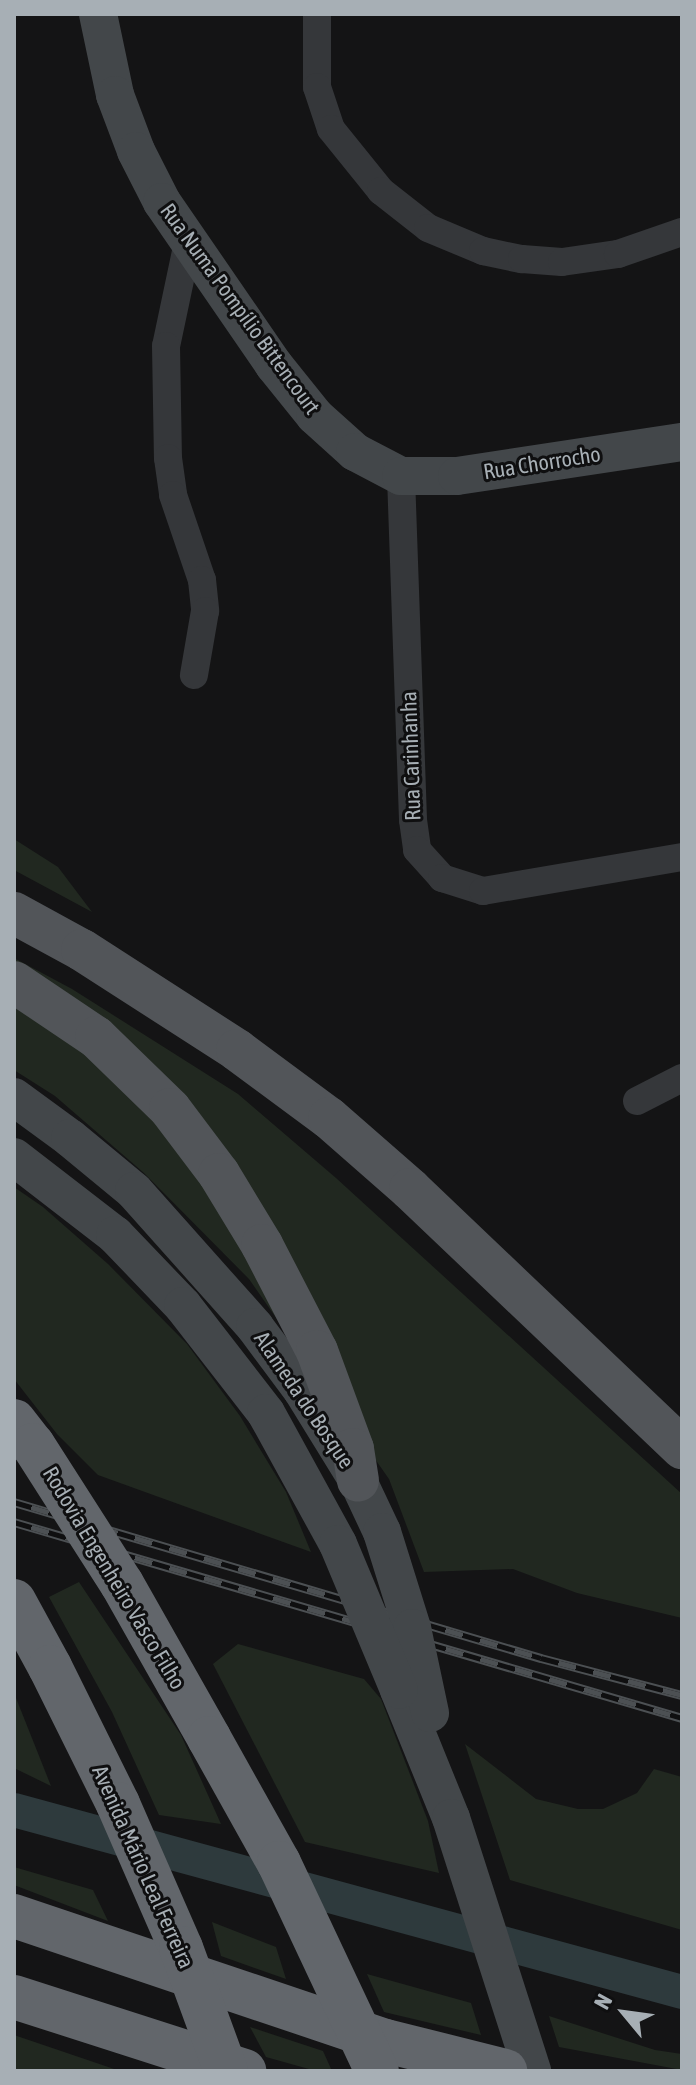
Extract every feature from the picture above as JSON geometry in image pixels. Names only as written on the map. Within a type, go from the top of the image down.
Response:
[{"type":"highway","name":"Rodovia Engenheiro Vasco Filho","points":[[23,1433],[122,1584],[279,1863],[377,2071]]},
{"type":"highway","name":"Avenida Mário Leal Ferreira","points":[[14,1601],[118,1804],[181,1948],[226,2071]]},
{"type":"highway","points":[[14,1916],[386,2041],[505,2071]]},
{"type":"highway","points":[[14,1997],[244,2071]]},
{"type":"main road","points":[[14,913],[82,950],[212,1033],[329,1118],[421,1199],[682,1448]]},
{"type":"main road","points":[[14,982],[96,1037],[170,1109],[219,1174],[262,1245],[317,1351],[353,1449],[358,1481]]},
{"type":"street","name":"Rua Numa Pompílio Bittencourt","points":[[98,14],[115,95],[136,151],[162,202],[188,242],[315,416],[355,452],[401,476]]},
{"type":"street","points":[[317,14],[317,87],[331,129],[381,191],[428,228],[483,251],[522,259],[562,262],[618,254],[682,232]]},
{"type":"street","points":[[188,242],[170,310],[166,360],[168,458],[173,495],[202,580],[205,611],[194,675]]},
{"type":"street","name":"Rua Chorrocho","points":[[401,476],[457,476],[682,442]]},
{"type":"street","name":"Rua Carinhanha","points":[[401,476],[413,820],[417,850],[442,878],[483,891],[682,857]]},
{"type":"street","points":[[637,1101],[682,1078]]},
{"type":"street","name":"Alameda do Bosque","points":[[14,1097],[134,1191],[185,1245],[283,1365],[358,1481],[382,1532],[412,1628],[446,1806]]},
{"type":"street","points":[[14,1157],[115,1235],[183,1306],[266,1413],[338,1544],[446,1806],[532,2071]]},
{"type":"shaded area","points":[[14,839],[58,867],[92,912],[14,870]]},
{"type":"shaded area","points":[[14,958],[72,989],[238,1094],[336,1178],[682,1494],[682,1618],[577,1593],[513,1569],[424,1572],[389,1479],[249,1279],[144,1173],[55,1096],[14,1070]]},
{"type":"shaded area","points":[[14,1187],[43,1207],[108,1264],[187,1344],[240,1416],[286,1492],[311,1552],[98,1475],[57,1434],[14,1379]]},
{"type":"shaded area","points":[[79,1582],[181,1735],[221,1824],[159,1815],[112,1712],[49,1597]]},
{"type":"shaded area","points":[[238,1644],[364,1679],[381,1699],[428,1821],[439,1873],[305,1842],[213,1664]]},
{"type":"shaded area","points":[[14,1693],[51,1786],[14,1768]]},
{"type":"shaded area","points":[[465,1744],[536,1799],[578,1809],[603,1809],[637,1793],[654,1769],[682,1777],[682,1930],[510,1880]]},
{"type":"shaded area","points":[[14,1867],[93,1890],[108,1921],[14,1885]]},
{"type":"shaded area","points":[[212,1922],[276,1947],[286,1979],[221,1956]]},
{"type":"shaded area","points":[[367,1974],[471,2003],[481,2035],[384,2012]]},
{"type":"shaded area","points":[[549,2016],[655,2050],[682,2054],[682,2070],[559,2047]]},
{"type":"shaded area","points":[[250,2027],[323,2051],[332,2071],[316,2071],[266,2057]]},
{"type":"shaded area","points":[[14,2035],[120,2071],[14,2071]]},
{"type":"waterway","points":[[14,1810],[682,1992]]},
{"type":"railway","points":[[14,1502],[541,1658],[682,1695]]},
{"type":"railway","points":[[14,1522],[682,1718]]}]
